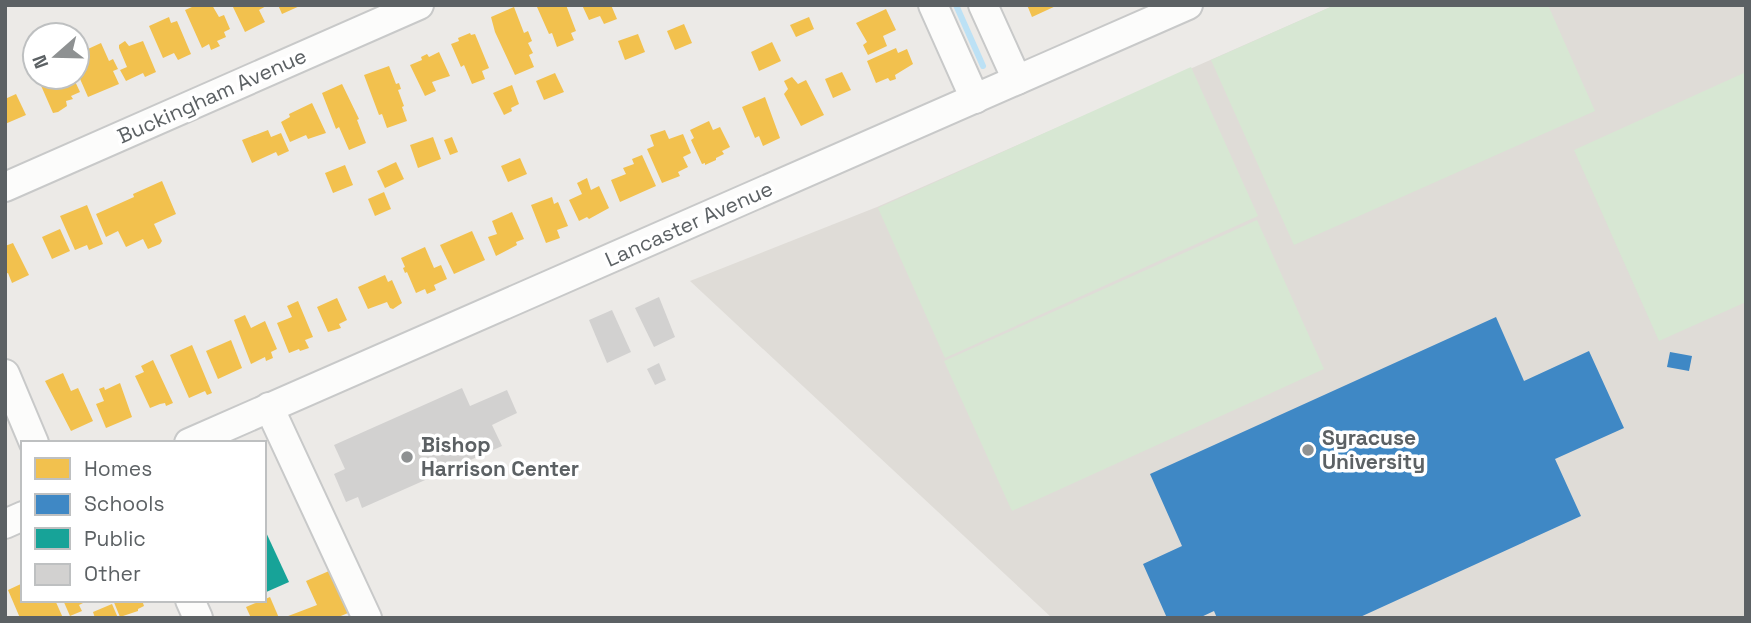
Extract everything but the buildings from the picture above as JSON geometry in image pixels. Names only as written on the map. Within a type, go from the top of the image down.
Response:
[{"type":"street","name":"Buckingham Avenue","points":[[5,187],[419,5]]},
{"type":"street","points":[[933,5],[975,99]]},
{"type":"street","points":[[983,5],[1017,80]]},
{"type":"street","name":"Lancaster Avenue","points":[[193,441],[1188,5]]},
{"type":"street","points":[[5,374],[33,441]]},
{"type":"street","points":[[269,407],[367,618]]},
{"type":"street","points":[[5,524],[21,517]]},
{"type":"street","points":[[191,602],[198,618]]},
{"type":"shaded area","name":"Syracuse University","points":[[1335,5],[1746,5],[1746,618],[1052,618],[690,281],[877,207]]},
{"type":"green space","points":[[1335,5],[1548,5],[1595,111],[1294,245],[1211,60]]},
{"type":"green space","points":[[1191,67],[1258,216],[945,358],[878,208]]},
{"type":"green space","points":[[1746,72],[1746,302],[1659,341],[1574,150]]},
{"type":"green space","points":[[1257,220],[1324,369],[1012,511],[944,361]]},
{"type":"waterway","points":[[956,5],[983,66]]},
{"type":"place","name":"Syracuse University","points":[[1308,450]]},
{"type":"place","name":"Bishop Harrison Center","points":[[407,457]]}]
